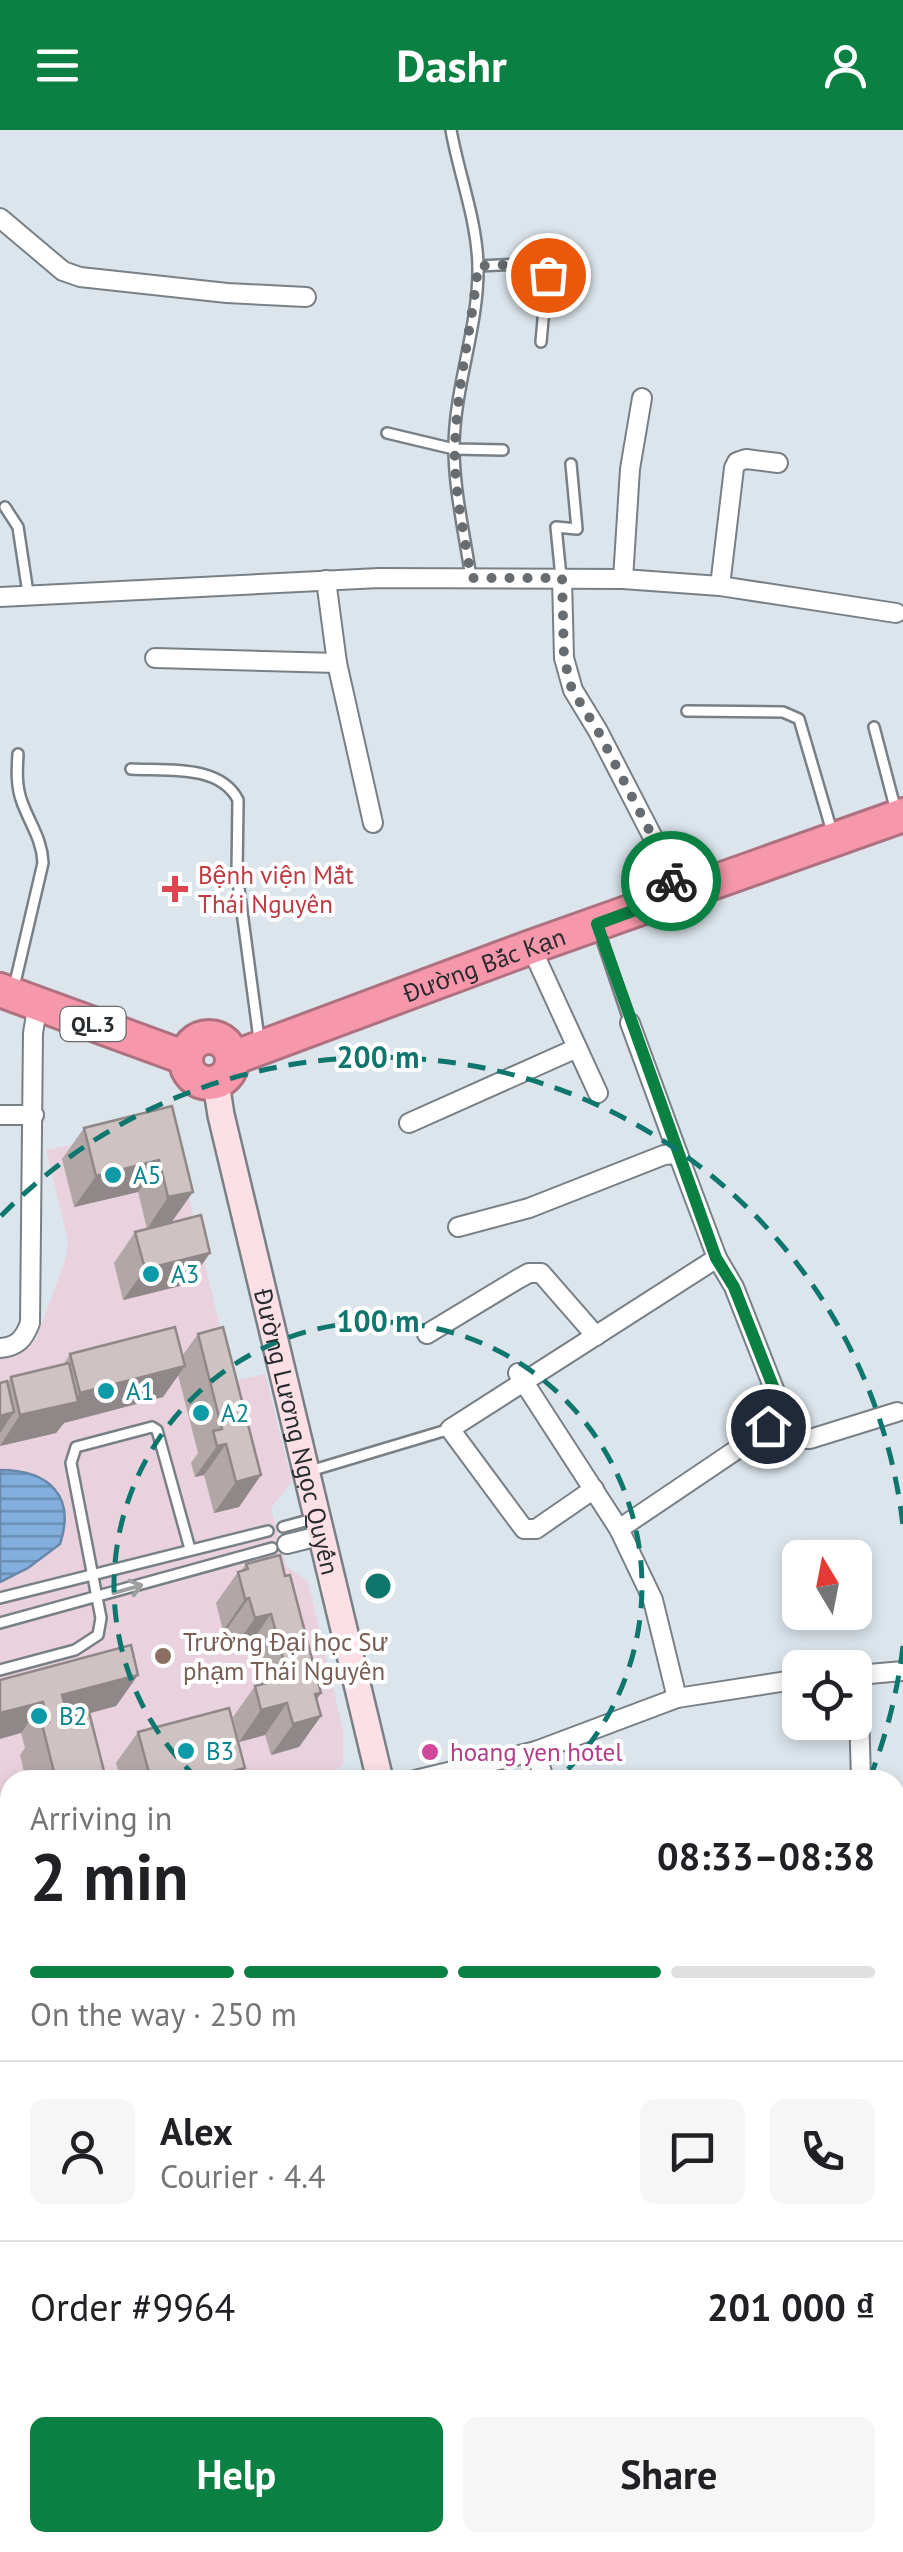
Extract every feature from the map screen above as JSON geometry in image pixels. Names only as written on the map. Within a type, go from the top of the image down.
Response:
[{"type":"highway","name":"Đường Bắc Kạn","points":[[237,1062],[531,946],[900,816]]},
{"type":"highway","name":"QL.3","points":[[17,996],[186,1058],[198,1040],[209,1036],[220,1039],[237,1062]]},
{"type":"main road","name":"Đường Lương Ngọc Quyến","points":[[237,1062],[221,1115],[378,1770]]},
{"type":"street","points":[[0,218],[63,270],[80,277],[306,297]]},
{"type":"street","points":[[623,579],[630,469],[642,398]]},
{"type":"street","points":[[720,586],[734,468],[737,462],[746,460],[778,463]]},
{"type":"street","points":[[562,578],[564,658],[572,690],[598,731],[661,853],[676,895]]},
{"type":"street","points":[[0,597],[326,580],[623,579],[720,586],[896,613]]},
{"type":"street","points":[[326,580],[337,663],[373,824]]},
{"type":"street","points":[[155,658],[337,663]]},
{"type":"street","points":[[531,946],[598,1093]]},
{"type":"street","points":[[0,1348],[17,1344],[26,1336],[30,1324],[33,1033],[17,996]]},
{"type":"street","points":[[630,1023],[716,1258],[734,1287],[785,1417],[798,1439],[896,1412]]},
{"type":"street","points":[[409,1122],[578,1048]]},
{"type":"street","points":[[0,1116],[34,1114]]},
{"type":"street","points":[[458,1227],[529,1208],[664,1155],[678,1154]]},
{"type":"street","points":[[594,1490],[536,1529],[524,1529],[450,1428],[520,1377],[596,1336],[716,1258]]},
{"type":"street","points":[[427,1334],[529,1273],[541,1273],[596,1336]]},
{"type":"street","points":[[520,1377],[619,1529],[654,1600],[677,1698]]},
{"type":"street","points":[[619,1529],[785,1417]]},
{"type":"street","points":[[281,1540],[321,1526]]},
{"type":"street","points":[[872,1674],[903,1671]]},
{"type":"street","points":[[455,1770],[536,1750],[677,1698],[782,1683]]},
{"type":"street","points":[[860,1740],[862,1770]]},
{"type":"street","points":[[536,1750],[541,1770]]},
{"type":"lane","points":[[451,130],[478,266],[454,449],[471,578]]},
{"type":"lane","points":[[478,266],[544,263],[548,275],[541,342]]},
{"type":"lane","points":[[387,434],[454,449],[503,450]]},
{"type":"lane","points":[[562,578],[556,527],[577,529],[571,464]]},
{"type":"lane","points":[[5,507],[18,527],[28,594]]},
{"type":"lane","points":[[687,711],[783,712],[799,719],[834,838]]},
{"type":"lane","points":[[874,727],[900,816]]},
{"type":"lane","points":[[17,996],[43,863],[42,846],[20,798],[16,780],[18,754]]},
{"type":"lane","points":[[131,769],[208,776],[232,790],[238,800],[237,1062]]},
{"type":"lane","points":[[597,924],[630,1023]]},
{"type":"lane","points":[[307,1472],[450,1428]]},
{"type":"lane","points":[[0,1670],[89,1643],[98,1635],[102,1618],[90,1574],[72,1454],[76,1447],[157,1430],[190,1549]]},
{"type":"lane","points":[[0,1598],[268,1531]]},
{"type":"lane","points":[[1,1620],[97,1598],[281,1540]]},
{"type":"shaded area","name":"Trường Đại học Sư phạm Thái Nguyên","points":[[120,1135],[177,1147],[233,1381],[265,1374],[292,1481],[271,1508],[286,1566],[308,1582],[343,1730],[343,1764],[336,1770],[0,1770],[0,1352],[16,1352],[36,1339],[65,1261],[68,1240],[46,1150]]},
{"type":"water","points":[[0,1470],[32,1475],[54,1489],[61,1499],[64,1527],[60,1544],[28,1568],[0,1582]]},
{"type":"building","points":[[172,1106],[193,1192],[168,1197],[159,1160],[96,1176],[84,1128]]},
{"type":"building","points":[[201,1215],[210,1253],[145,1269],[135,1232]]},
{"type":"building","points":[[175,1327],[185,1366],[80,1393],[70,1354]]},
{"type":"building","points":[[223,1327],[261,1475],[236,1482],[226,1444],[217,1446],[213,1431],[222,1429],[198,1334]]},
{"type":"building","points":[[69,1363],[78,1402],[20,1415],[11,1377]]},
{"type":"building","points":[[7,1381],[14,1412],[0,1416],[0,1383]]},
{"type":"building","points":[[280,1555],[285,1576],[290,1575],[321,1693],[315,1694],[321,1716],[293,1724],[287,1703],[261,1710],[255,1686],[288,1677],[271,1614],[255,1618],[238,1572],[248,1569],[246,1564]]},
{"type":"building","points":[[131,1645],[138,1675],[62,1695],[68,1717],[89,1712],[104,1770],[54,1770],[42,1724],[49,1722],[43,1702],[0,1713],[0,1680]]},
{"type":"building","points":[[229,1708],[245,1768],[148,1770],[138,1732]]},
{"type":"way so far","points":[[548,275],[544,263],[478,266],[454,449],[471,578],[562,578],[564,658],[572,690],[598,731],[661,853],[671,881]]},
{"type":"place","name":"Bệnh viện Mắt Thái Nguyên","points":[[175,889]]},
{"type":"place","name":"A5","points":[[113,1175]]},
{"type":"place","name":"A3","points":[[151,1274]]},
{"type":"place","name":"A1","points":[[106,1391]]},
{"type":"place","name":"A2","points":[[201,1413]]},
{"type":"place","name":"Trường Đại học Sư phạm Thái Nguyên","points":[[163,1656]]},
{"type":"place","name":"B2","points":[[39,1716]]},
{"type":"place","name":"B3","points":[[186,1751]]},
{"type":"place","name":"hoang yen hotel","points":[[430,1752]]},
{"type":"route","points":[[671,881],[676,895],[597,924],[716,1258],[734,1287],[785,1417],[768,1426]]}]
